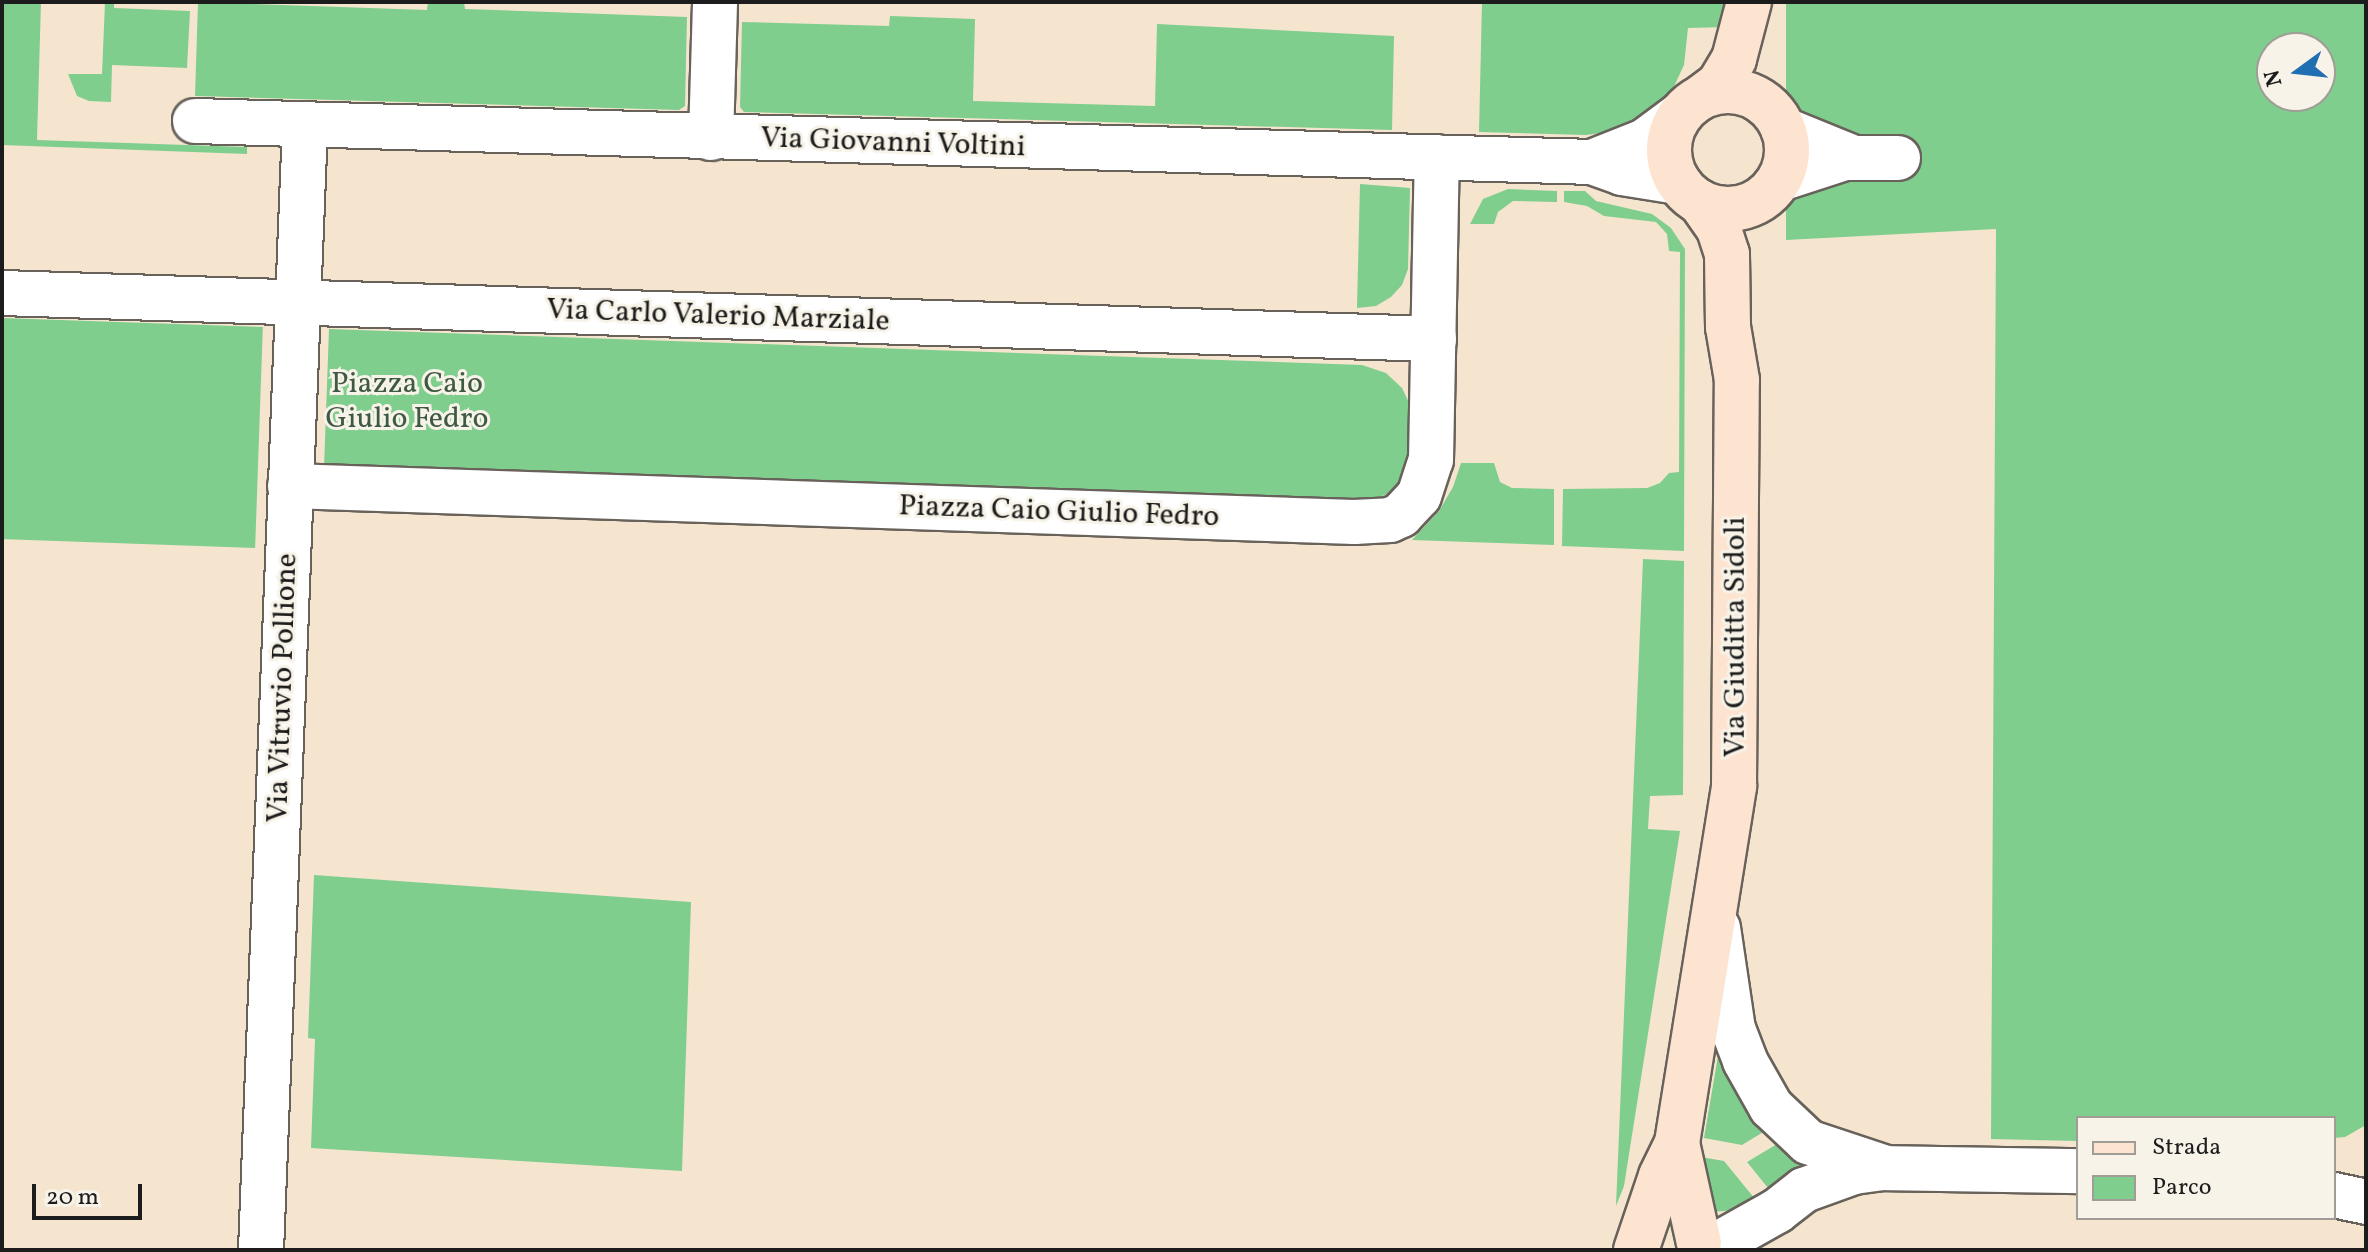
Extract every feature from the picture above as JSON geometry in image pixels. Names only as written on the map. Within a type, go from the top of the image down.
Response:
[{"type":"street","points":[[711,138],[715,2]]},
{"type":"street","name":"Via Giuditta Sidoli","points":[[1638,1250],[1661,1176],[1677,1143],[1735,776],[1738,388],[1728,327],[1727,254],[1719,229],[1671,165],[1669,147],[1692,106],[1719,84],[1734,59],[1749,2]]},
{"type":"street","name":"Via Giuditta Sidoli","points":[[1738,388],[1750,335],[1769,190],[1786,163],[1773,116],[1759,82],[1759,37],[1749,2]]},
{"type":"street","points":[[1692,106],[1734,91],[1773,116],[1854,158]]},
{"type":"street","name":"Via Giovanni Voltini","points":[[1592,162],[1645,141],[1692,106]]},
{"type":"street","name":"Via Giovanni Voltini","points":[[195,121],[1592,162],[1689,192]]},
{"type":"street","name":"Via Vitruvio Pollione","points":[[261,1250],[305,126]]},
{"type":"street","name":"Piazza Caio Giulio Fedro","points":[[290,486],[1374,522],[1401,515],[1411,506],[1429,472],[1437,157]]},
{"type":"street","points":[[1689,192],[1734,209],[1769,190],[1854,158],[1898,158]]},
{"type":"street","name":"Via Carlo Valerio Marziale","points":[[2,293],[1434,339]]},
{"type":"street","name":"Via Giuditta Sidoli","points":[[1720,885],[1718,935],[1729,1013],[1745,1061],[1764,1096],[1788,1126],[1808,1142],[1893,1168]]},
{"type":"street","name":"Via Giuditta Sidoli","points":[[1677,1143],[1708,1247]]},
{"type":"street","points":[[2336,1171],[2366,1167]]},
{"type":"street","points":[[1708,1247],[1770,1230],[1822,1182],[1854,1172],[1893,1168],[2076,1171]]},
{"type":"street","points":[[2336,1195],[2366,1202]]},
{"type":"street","name":"Via Giuditta Sidoli","points":[[1638,1250],[1676,1238],[1708,1247]]},
{"type":"green space","points":[[2,2],[41,2],[37,140],[247,147],[247,154],[2,145]]},
{"type":"green space","points":[[105,2],[114,2],[114,8],[190,11],[187,68],[112,65],[111,102],[89,101],[77,96],[68,74],[102,74]]},
{"type":"green space","points":[[198,2],[427,10],[428,2],[464,2],[465,9],[687,17],[685,106],[679,110],[195,96]]},
{"type":"green space","points":[[1482,2],[1730,2],[1729,27],[1688,28],[1684,65],[1670,95],[1649,116],[1616,131],[1586,135],[1479,132]]},
{"type":"green space","points":[[1786,2],[2366,2],[2366,1125],[2345,1137],[2336,1138],[2336,1116],[2076,1116],[2076,1141],[1991,1139],[1996,229],[1786,240]]},
{"type":"green space","points":[[890,16],[975,19],[973,101],[1155,106],[1157,24],[1394,36],[1392,130],[744,112],[740,107],[742,22],[889,26]]},
{"type":"green space","points":[[1360,184],[1410,188],[1408,269],[1402,285],[1391,297],[1376,306],[1357,308]]},
{"type":"green space","points":[[1508,189],[1557,191],[1557,202],[1513,201],[1498,212],[1494,224],[1470,224],[1483,199]]},
{"type":"green space","points":[[1564,191],[1585,191],[1596,201],[1652,214],[1671,228],[1685,249],[1684,551],[1562,546],[1563,489],[1647,488],[1660,483],[1669,473],[1679,472],[1680,252],[1669,251],[1667,234],[1656,222],[1604,216],[1587,206],[1564,202]]},
{"type":"green space","points":[[2,318],[263,327],[255,548],[2,539]]},
{"type":"green space","name":"Piazza Caio Giulio Fedro","points":[[329,329],[1362,365],[1386,373],[1402,388],[1413,411],[1414,434],[1406,473],[1390,493],[1367,502],[324,468]]},
{"type":"green space","points":[[1461,463],[1494,463],[1500,482],[1512,488],[1554,489],[1554,545],[1412,540],[1439,511],[1453,487]]},
{"type":"green space","points":[[1643,559],[1684,561],[1683,795],[1650,796],[1648,829],[1680,831],[1624,1186],[1616,1206]]},
{"type":"green space","points":[[314,875],[691,902],[682,1171],[311,1148],[315,1039],[308,1038]]},
{"type":"green space","points":[[1719,1050],[1770,1128],[1742,1145],[1704,1138]]},
{"type":"green space","points":[[1782,1141],[1816,1161],[1787,1174],[1768,1188],[1747,1162]]},
{"type":"green space","points":[[1701,1157],[1724,1161],[1755,1199],[1736,1210],[1712,1212]]}]
